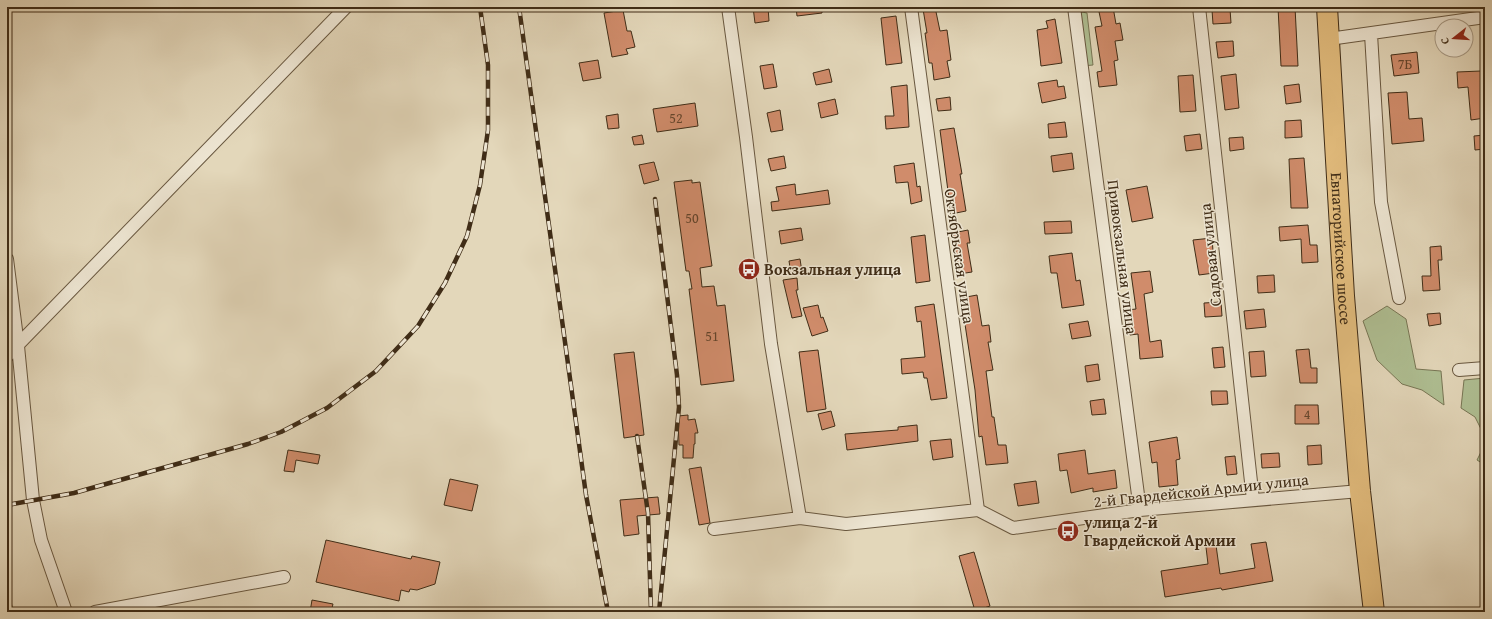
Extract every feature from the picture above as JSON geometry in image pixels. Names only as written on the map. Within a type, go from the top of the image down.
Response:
[{"type":"main road","name":"Евпаторийское шоссе","points":[[1327,7],[1344,296],[1360,491],[1374,612]]},
{"type":"street","points":[[7,356],[346,7]]},
{"type":"street","points":[[728,7],[746,137],[771,344],[800,518]]},
{"type":"street","name":"Октябрьская улица","points":[[911,7],[978,510]]},
{"type":"street","name":"Привокзальная улица","points":[[1074,7],[1140,510]]},
{"type":"street","name":"Садовая улица","points":[[1199,7],[1253,500]]},
{"type":"street","points":[[1329,39],[1485,18]]},
{"type":"street","points":[[1371,34],[1381,202],[1399,298]]},
{"type":"street","points":[[7,259],[18,346],[33,500],[42,540],[66,612]]},
{"type":"street","points":[[1459,370],[1485,368]]},
{"type":"street","name":"2-й Гвардейской Армии улица","points":[[978,510],[1013,528],[1140,510],[1360,491]]},
{"type":"street","points":[[714,529],[800,518],[846,524],[978,510]]},
{"type":"street","points":[[95,612],[284,577]]},
{"type":"green space","points":[[1082,12],[1087,13],[1093,65],[1082,66],[1076,15]]},
{"type":"green space","points":[[1387,306],[1406,319],[1416,369],[1441,371],[1444,405],[1422,390],[1402,384],[1377,360],[1363,321]]},
{"type":"green space","points":[[1485,378],[1485,465],[1477,460],[1483,448],[1481,429],[1475,417],[1461,408],[1464,380]]},
{"type":"green space","points":[[7,590],[14,612],[7,612]]},
{"type":"building","points":[[753,7],[768,7],[769,21],[755,23]]},
{"type":"building","points":[[796,7],[822,7],[822,13],[797,16]]},
{"type":"building","points":[[935,7],[940,31],[947,30],[951,60],[947,61],[950,77],[934,80],[932,63],[929,63],[925,33],[927,33],[923,9]]},
{"type":"building","points":[[1098,7],[1113,7],[1116,24],[1120,23],[1123,40],[1115,41],[1118,60],[1114,61],[1117,85],[1099,87],[1097,72],[1102,71],[1095,27],[1102,26]]},
{"type":"building","points":[[1278,7],[1295,7],[1298,66],[1281,66]]},
{"type":"building","points":[[1230,9],[1231,23],[1213,24],[1212,10]]},
{"type":"building","points":[[623,10],[627,31],[631,31],[635,47],[626,49],[628,54],[612,57],[604,13]]},
{"type":"building","points":[[896,16],[902,63],[886,65],[881,18]]},
{"type":"building","points":[[1055,19],[1062,63],[1041,66],[1037,30],[1048,28],[1046,21]]},
{"type":"building","points":[[1233,41],[1234,56],[1218,58],[1216,42]]},
{"type":"building","points":[[1417,52],[1419,73],[1394,76],[1391,55]]},
{"type":"building","points":[[598,60],[601,78],[583,81],[579,63]]},
{"type":"building","points":[[773,64],[777,87],[764,89],[760,66]]},
{"type":"building","points":[[829,69],[832,82],[816,85],[813,73]]},
{"type":"building","points":[[1481,71],[1485,118],[1471,120],[1468,87],[1458,88],[1457,72]]},
{"type":"building","points":[[1236,74],[1239,108],[1225,110],[1221,76]]},
{"type":"building","points":[[1193,75],[1196,111],[1180,112],[1178,76]]},
{"type":"building","points":[[1057,80],[1058,87],[1064,86],[1066,98],[1042,103],[1038,83]]},
{"type":"building","points":[[1299,84],[1301,102],[1286,104],[1284,86]]},
{"type":"building","points":[[907,85],[909,127],[886,129],[885,116],[894,116],[891,87]]},
{"type":"building","points":[[1407,92],[1409,119],[1422,118],[1424,141],[1392,144],[1388,93]]},
{"type":"building","points":[[950,97],[951,110],[938,111],[936,99]]},
{"type":"building","points":[[835,99],[838,114],[821,118],[818,103]]},
{"type":"building","points":[[695,103],[698,126],[657,132],[653,109]]},
{"type":"building","points":[[780,110],[783,130],[771,132],[767,113]]},
{"type":"building","points":[[618,114],[619,128],[608,129],[606,116]]},
{"type":"building","points":[[1301,120],[1302,137],[1285,138],[1285,121]]},
{"type":"building","points":[[1065,122],[1067,137],[1049,138],[1048,124]]},
{"type":"building","points":[[954,128],[962,174],[960,174],[966,211],[951,214],[940,130]]},
{"type":"building","points":[[1200,134],[1202,149],[1186,151],[1184,136]]},
{"type":"building","points":[[642,135],[644,144],[634,145],[632,137]]},
{"type":"building","points":[[1485,135],[1485,149],[1475,150],[1474,136]]},
{"type":"building","points":[[1243,137],[1244,149],[1230,151],[1229,138]]},
{"type":"building","points":[[1072,153],[1074,169],[1053,172],[1051,156]]},
{"type":"building","points":[[784,156],[786,168],[771,171],[768,159]]},
{"type":"building","points":[[1304,158],[1308,208],[1291,208],[1289,159]]},
{"type":"building","points":[[654,162],[659,180],[644,184],[639,165]]},
{"type":"building","points":[[914,163],[917,187],[920,186],[922,201],[911,204],[908,182],[896,183],[894,166]]},
{"type":"building","points":[[692,180],[692,183],[700,182],[712,266],[700,268],[702,287],[714,286],[717,306],[725,305],[734,381],[701,385],[689,289],[692,289],[689,271],[686,271],[674,182]]},
{"type":"building","points":[[795,184],[796,195],[828,190],[830,204],[772,211],[771,202],[779,201],[776,187]]},
{"type":"building","points":[[1147,186],[1153,218],[1132,222],[1126,190]]},
{"type":"building","points":[[1071,221],[1072,233],[1045,234],[1044,222]]},
{"type":"building","points":[[1308,225],[1310,245],[1317,245],[1318,262],[1302,263],[1301,239],[1280,241],[1279,227]]},
{"type":"building","points":[[801,228],[803,240],[781,244],[779,231]]},
{"type":"building","points":[[968,230],[970,243],[967,243],[972,272],[959,274],[953,233]]},
{"type":"building","points":[[925,235],[930,281],[916,283],[911,237]]},
{"type":"building","points":[[1212,238],[1213,251],[1211,252],[1214,273],[1199,275],[1193,240]]},
{"type":"building","points":[[1441,246],[1442,260],[1438,260],[1440,290],[1423,291],[1422,276],[1431,276],[1430,247]]},
{"type":"building","points":[[1072,253],[1076,281],[1080,280],[1084,305],[1062,308],[1057,273],[1051,273],[1049,256]]},
{"type":"building","points":[[800,259],[802,272],[791,274],[789,261]]},
{"type":"building","points":[[1150,271],[1153,292],[1144,294],[1150,342],[1161,340],[1163,357],[1140,359],[1138,334],[1130,335],[1127,310],[1136,309],[1131,273]]},
{"type":"building","points":[[1274,275],[1275,292],[1258,293],[1257,276]]},
{"type":"building","points":[[797,278],[798,290],[796,290],[802,316],[792,318],[783,280]]},
{"type":"building","points":[[977,295],[982,326],[989,325],[991,342],[988,342],[993,370],[986,371],[992,417],[994,417],[998,445],[1006,445],[1008,463],[986,465],[982,436],[979,437],[975,390],[961,298]]},
{"type":"building","points":[[1221,302],[1222,316],[1205,317],[1204,303]]},
{"type":"building","points":[[934,304],[947,398],[931,400],[927,378],[924,378],[923,372],[902,374],[901,359],[925,357],[921,321],[917,322],[915,307]]},
{"type":"building","points":[[818,305],[821,318],[823,317],[828,331],[812,336],[803,308]]},
{"type":"building","points":[[1264,309],[1266,327],[1246,329],[1244,311]]},
{"type":"building","points":[[1440,313],[1441,324],[1429,326],[1427,314]]},
{"type":"building","points":[[1088,321],[1091,336],[1072,339],[1069,324]]},
{"type":"building","points":[[1223,347],[1225,367],[1214,368],[1212,348]]},
{"type":"building","points":[[1309,349],[1311,368],[1317,368],[1317,383],[1300,383],[1296,350]]},
{"type":"building","points":[[818,350],[826,409],[807,412],[799,352]]},
{"type":"building","points":[[1264,351],[1266,376],[1251,377],[1249,352]]},
{"type":"building","points":[[634,352],[644,435],[624,438],[614,354]]},
{"type":"building","points":[[1098,364],[1100,380],[1087,382],[1085,366]]},
{"type":"building","points":[[1211,391],[1227,391],[1228,404],[1212,405]]},
{"type":"building","points":[[1104,399],[1106,414],[1092,415],[1090,401]]},
{"type":"building","points":[[1295,405],[1318,405],[1319,424],[1295,424]]},
{"type":"building","points":[[831,411],[835,426],[822,430],[818,414]]},
{"type":"building","points":[[688,415],[688,420],[695,419],[698,433],[695,433],[693,458],[683,458],[683,445],[679,445],[678,416]]},
{"type":"building","points":[[917,425],[918,441],[847,450],[845,434],[898,430],[898,427]]},
{"type":"building","points":[[1177,437],[1180,459],[1176,460],[1178,485],[1159,487],[1157,462],[1152,463],[1149,442]]},
{"type":"building","points":[[951,439],[953,457],[933,460],[930,441]]},
{"type":"building","points":[[1321,445],[1322,464],[1308,465],[1307,446]]},
{"type":"building","points":[[288,450],[320,455],[318,464],[296,460],[294,472],[284,471]]},
{"type":"building","points":[[1085,450],[1088,474],[1115,470],[1117,488],[1093,492],[1093,488],[1071,493],[1067,470],[1060,471],[1058,454]]},
{"type":"building","points":[[1279,453],[1280,467],[1262,468],[1261,454]]},
{"type":"building","points":[[1235,456],[1237,474],[1227,475],[1225,457]]},
{"type":"building","points":[[701,467],[710,523],[699,525],[689,469]]},
{"type":"building","points":[[450,479],[478,485],[472,511],[444,505]]},
{"type":"building","points":[[1036,481],[1039,503],[1018,506],[1014,484]]},
{"type":"building","points":[[658,497],[660,514],[637,516],[639,534],[624,536],[620,500]]},
{"type":"building","points":[[1215,538],[1220,574],[1255,568],[1251,544],[1266,542],[1273,581],[1222,590],[1221,588],[1165,597],[1161,571],[1208,564],[1205,539]]},
{"type":"building","points":[[326,540],[411,559],[412,556],[440,562],[435,584],[417,590],[410,589],[409,592],[401,590],[399,601],[316,582]]},
{"type":"building","points":[[974,552],[990,606],[975,611],[959,556]]},
{"type":"building","points":[[312,600],[333,604],[331,612],[310,612]]},
{"type":"railway","points":[[7,505],[74,493],[248,444],[281,432],[327,408],[376,371],[418,326],[445,283],[467,236],[480,185],[488,130],[488,65],[480,7]]},
{"type":"railway","points":[[519,7],[586,495],[608,612]]},
{"type":"railway","points":[[655,199],[677,375],[679,407],[659,612]]},
{"type":"railway","points":[[637,436],[648,513],[651,612]]},
{"type":"place","name":"Вокзальная улица","points":[[749,269]]},
{"type":"place","name":"улица 2-й Гвардейской Армии","points":[[1068,531]]}]
